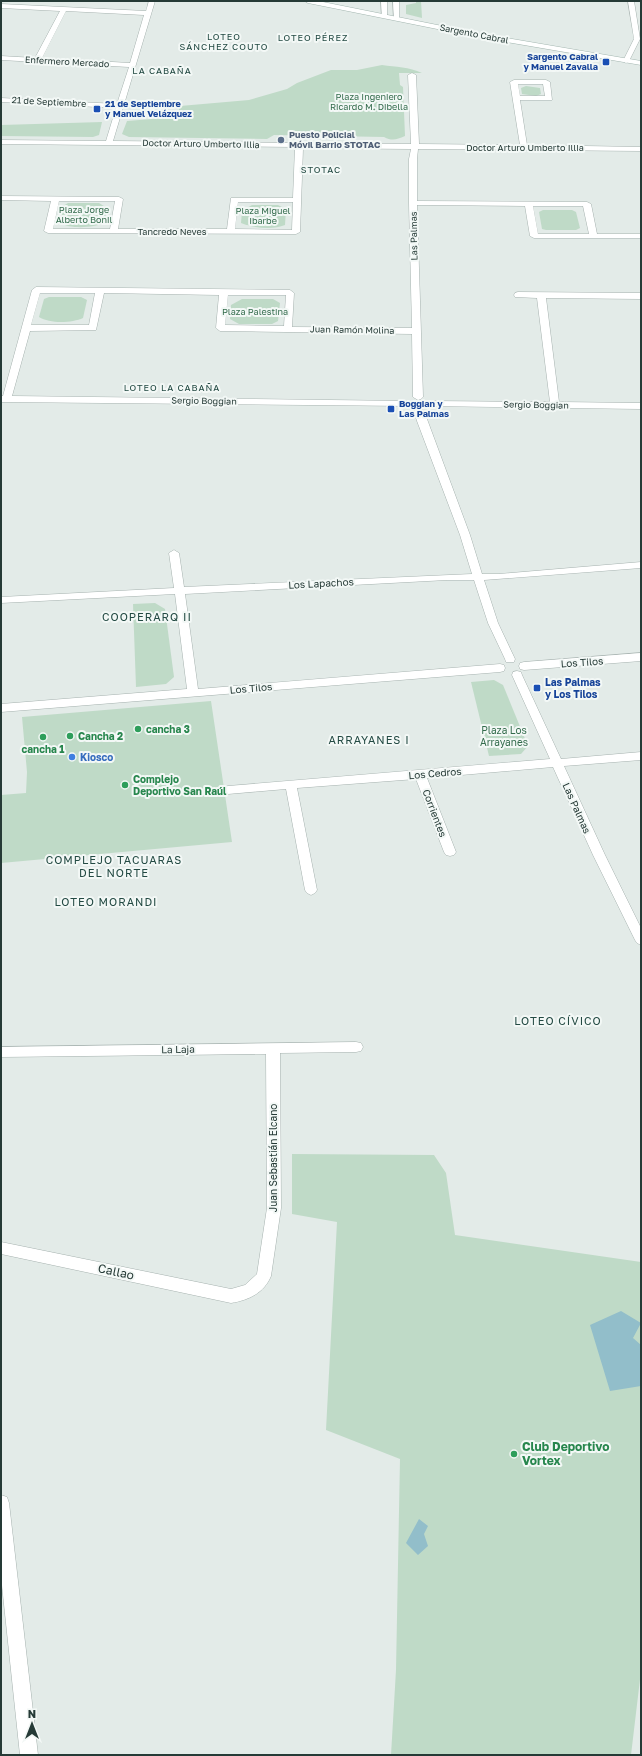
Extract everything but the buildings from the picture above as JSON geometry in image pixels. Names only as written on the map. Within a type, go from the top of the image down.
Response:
[{"type":"street","points":[[109,143],[152,1]]},
{"type":"street","name":"Sargento Cabral","points":[[308,1],[477,35],[640,63]]},
{"type":"street","points":[[384,1],[385,17]]},
{"type":"street","points":[[396,1],[397,19]]},
{"type":"street","points":[[626,61],[637,39],[631,1]]},
{"type":"street","points":[[1,6],[149,13]]},
{"type":"street","points":[[37,60],[64,9]]},
{"type":"street","name":"Enfermero Mercado","points":[[1,58],[133,65]]},
{"type":"street","points":[[640,63],[641,71]]},
{"type":"street","name":"Las Palmas","points":[[412,75],[415,147],[413,158],[413,203],[418,397]]},
{"type":"street","points":[[517,98],[549,98],[546,82],[514,82],[524,148]]},
{"type":"street","name":"21 de Septiembre","points":[[1,100],[121,106]]},
{"type":"street","name":"Doctor Arturo Umberto Illia","points":[[1,142],[641,148]]},
{"type":"street","name":"Tancredo Neves","points":[[56,198],[48,231],[296,232],[299,145]]},
{"type":"street","points":[[1,198],[119,199],[114,231]]},
{"type":"street","points":[[231,232],[234,200],[297,200]]},
{"type":"street","points":[[413,203],[588,204],[593,236]]},
{"type":"street","points":[[530,204],[534,236],[641,236]]},
{"type":"street","points":[[4,399],[36,290],[290,293],[288,329]]},
{"type":"street","points":[[26,328],[93,328],[100,291]]},
{"type":"street","name":"Juan Ramón Molina","points":[[224,292],[220,328],[416,331]]},
{"type":"street","points":[[518,295],[641,296]]},
{"type":"street","points":[[541,295],[555,406]]},
{"type":"street","points":[[418,397],[427,399],[431,404],[428,409],[412,409],[407,404],[410,399],[418,397]]},
{"type":"street","name":"Sergio Boggian","points":[[4,399],[407,404]]},
{"type":"street","name":"Sergio Boggian","points":[[431,404],[641,406]]},
{"type":"street","points":[[419,410],[422,422],[464,535],[493,623],[510,659]]},
{"type":"street","points":[[174,553],[193,692]]},
{"type":"street","name":"Los Lapachos","points":[[1,600],[447,577],[499,577],[641,565]]},
{"type":"street","name":"Los Tilos","points":[[520,670],[641,657]]},
{"type":"street","points":[[510,659],[519,661],[520,670],[504,673],[500,668],[501,663],[510,659]]},
{"type":"street","name":"Los Tilos","points":[[1,708],[500,668]]},
{"type":"street","name":"Las Palmas","points":[[520,670],[557,763],[599,855],[641,940]]},
{"type":"street","name":"Los Cedros","points":[[228,790],[641,756]]},
{"type":"street","name":"Corrientes","points":[[420,774],[450,852]]},
{"type":"street","points":[[291,785],[311,890]]},
{"type":"street","name":"La Laja","points":[[1,1052],[356,1047]]},
{"type":"street","name":"Juan Sebastián Elcano","points":[[231,1296],[243,1294],[252,1290],[258,1285],[264,1276],[274,1208],[273,1048]]},
{"type":"street","name":"Callao","points":[[1,1248],[231,1296]]},
{"type":"street","points":[[1,1503],[6,1597],[29,1755]]},
{"type":"green space","points":[[416,1],[421,1],[422,18],[406,14],[406,5],[416,3]]},
{"type":"green space","name":"Plaza Ingeniero Ricardo M. Dibella","points":[[382,65],[407,68],[422,73],[399,73],[400,85],[403,87],[405,136],[397,139],[389,139],[384,137],[274,135],[267,139],[129,137],[122,134],[127,121],[177,117],[180,106],[249,100],[287,89],[297,83],[331,70],[357,70]]},
{"type":"green space","points":[[526,86],[540,88],[541,94],[536,96],[522,94],[521,88]]},
{"type":"green space","points":[[102,122],[99,135],[93,137],[1,136],[1,125]]},
{"type":"green space","name":"Plaza Jorge Alberto Bonil","points":[[68,203],[99,203],[107,208],[104,223],[82,227],[64,225],[60,223],[63,206]]},
{"type":"green space","name":"Plaza Miguel Ibarbe","points":[[252,205],[278,205],[286,209],[285,225],[275,228],[263,228],[241,223],[242,211]]},
{"type":"green space","points":[[543,210],[572,210],[576,212],[580,228],[576,230],[542,229],[539,212]]},
{"type":"green space","points":[[49,297],[81,297],[87,300],[83,318],[73,321],[55,322],[39,317],[44,299]]},
{"type":"green space","name":"Plaza Palestina","points":[[242,299],[273,299],[280,303],[278,321],[272,324],[239,324],[230,319],[231,305]]},
{"type":"green space","points":[[155,603],[165,609],[174,677],[166,684],[136,687],[133,604]]},
{"type":"green space","name":"Plaza Los Arrayanes","points":[[494,680],[503,685],[528,746],[521,754],[489,756],[471,682]]},
{"type":"green space","name":"Complejo Deportivo San Raúl","points":[[211,701],[232,842],[1,863],[1,795],[26,793],[27,772],[22,717]]},
{"type":"green space","name":"Club Deportivo Vortex","points":[[292,1154],[434,1155],[446,1173],[455,1235],[641,1262],[641,1671],[631,1755],[391,1755],[396,1670],[400,1459],[326,1430],[337,1222],[292,1214]]},
{"type":"water","points":[[621,1311],[641,1323],[633,1338],[641,1345],[641,1386],[610,1391],[590,1325]]},
{"type":"water","points":[[419,1519],[428,1526],[424,1534],[428,1546],[418,1555],[406,1543]]},
{"type":"place","name":"Sargento Cabral y Manuel Zavalla","points":[[606,62]]},
{"type":"place","name":"21 de Septiembre y Manuel Velázquez","points":[[97,109]]},
{"type":"place","name":"Puesto Policial Móvil Barrio STOTAC","points":[[281,140]]},
{"type":"place","name":"Boggian y Las Palmas","points":[[391,409]]},
{"type":"place","name":"Las Palmas y Los Tilos","points":[[537,688]]},
{"type":"place","name":"cancha 3","points":[[138,729]]},
{"type":"place","name":"Cancha 2","points":[[70,736]]},
{"type":"place","name":"cancha 1","points":[[43,737]]},
{"type":"place","name":"Kiosco","points":[[72,757]]},
{"type":"place","name":"Complejo Deportivo San Raúl","points":[[125,785]]},
{"type":"place","name":"Club Deportivo Vortex","points":[[514,1454]]},
{"type":"district","name":"LOTEO PÉREZ","points":[[313,38]]},
{"type":"district","name":"LOTEO SÁNCHEZ COUTO","points":[[224,42]]},
{"type":"district","name":"LA CABAÑA","points":[[162,71]]},
{"type":"district","name":"STOTAC","points":[[321,170]]},
{"type":"district","name":"LOTEO LA CABAÑA","points":[[172,388]]},
{"type":"district","name":"COOPERARQ II","points":[[147,617]]},
{"type":"district","name":"ARRAYANES I","points":[[369,740]]},
{"type":"district","name":"COMPLEJO TACUARAS DEL NORTE","points":[[114,866]]},
{"type":"district","name":"LOTEO MORANDI","points":[[106,902]]},
{"type":"district","name":"LOTEO CÍVICO","points":[[558,1021]]}]
